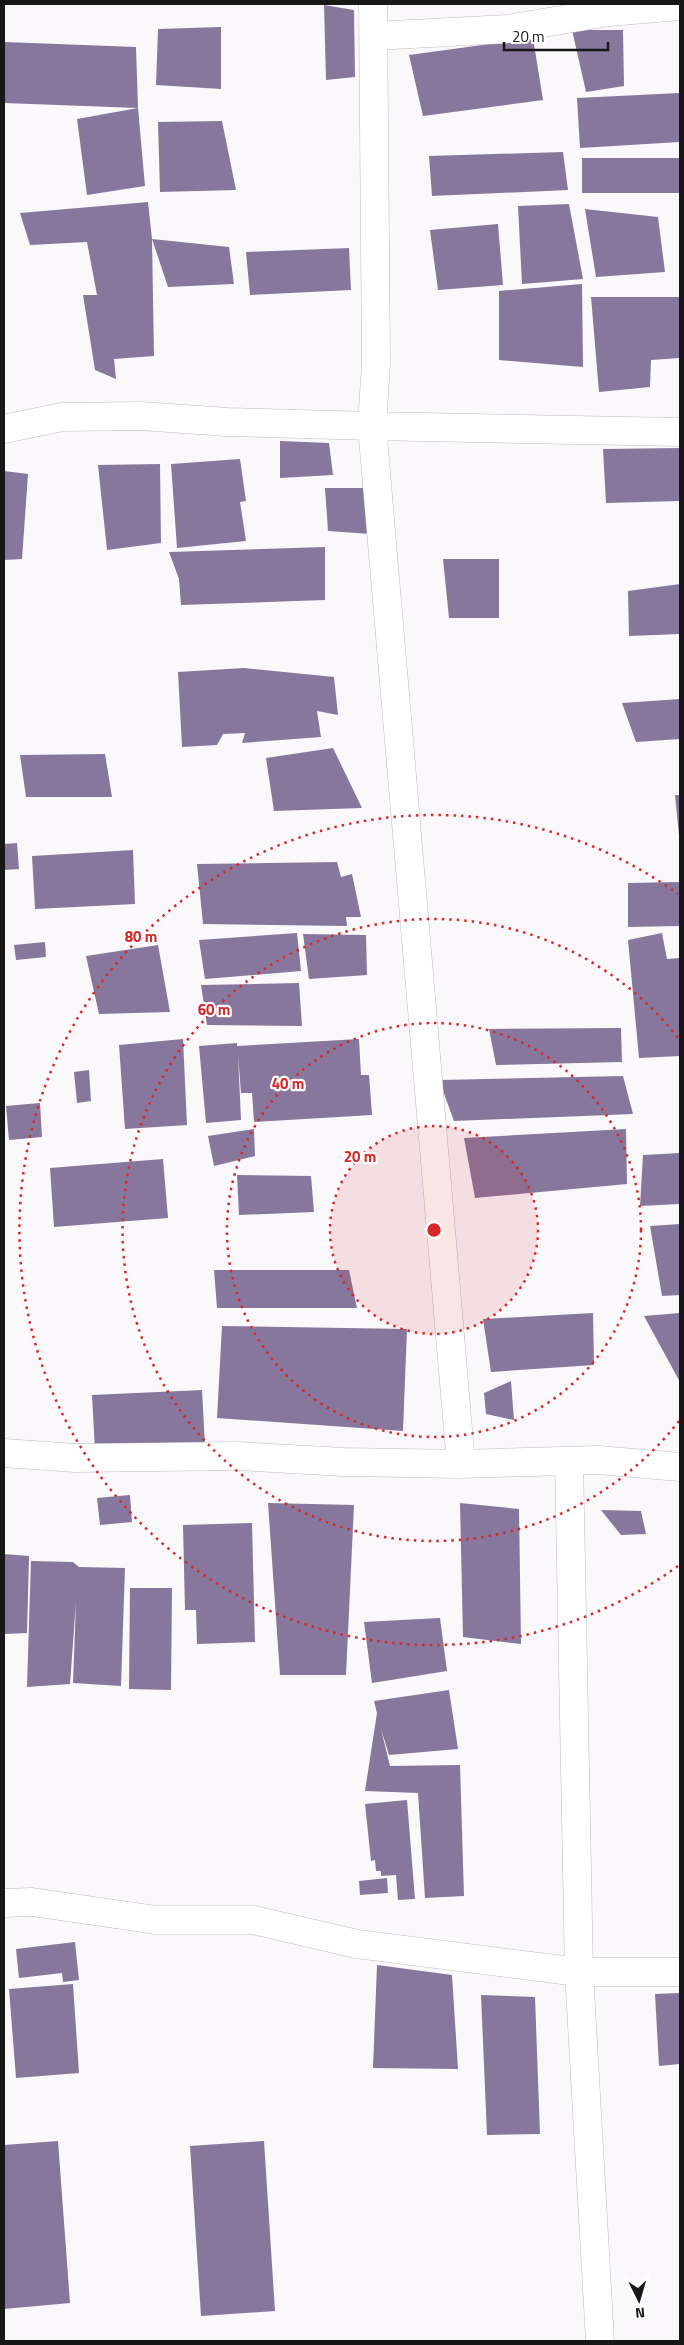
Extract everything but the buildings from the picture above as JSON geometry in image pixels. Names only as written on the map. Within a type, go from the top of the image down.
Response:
[{"type":"street","points":[[373,4],[376,363],[372,426],[461,1464]]},
{"type":"street","points":[[374,36],[507,29],[609,12],[680,6]]},
{"type":"street","points":[[4,429],[72,417],[141,416],[227,422],[680,432]]},
{"type":"street","points":[[4,1453],[76,1458],[237,1456],[344,1462],[461,1464],[598,1460],[680,1467]]},
{"type":"street","points":[[569,1461],[579,1972],[600,2341]]},
{"type":"street","points":[[4,1903],[32,1902],[156,1920],[253,1920],[357,1944],[579,1972],[680,1972]]}]
